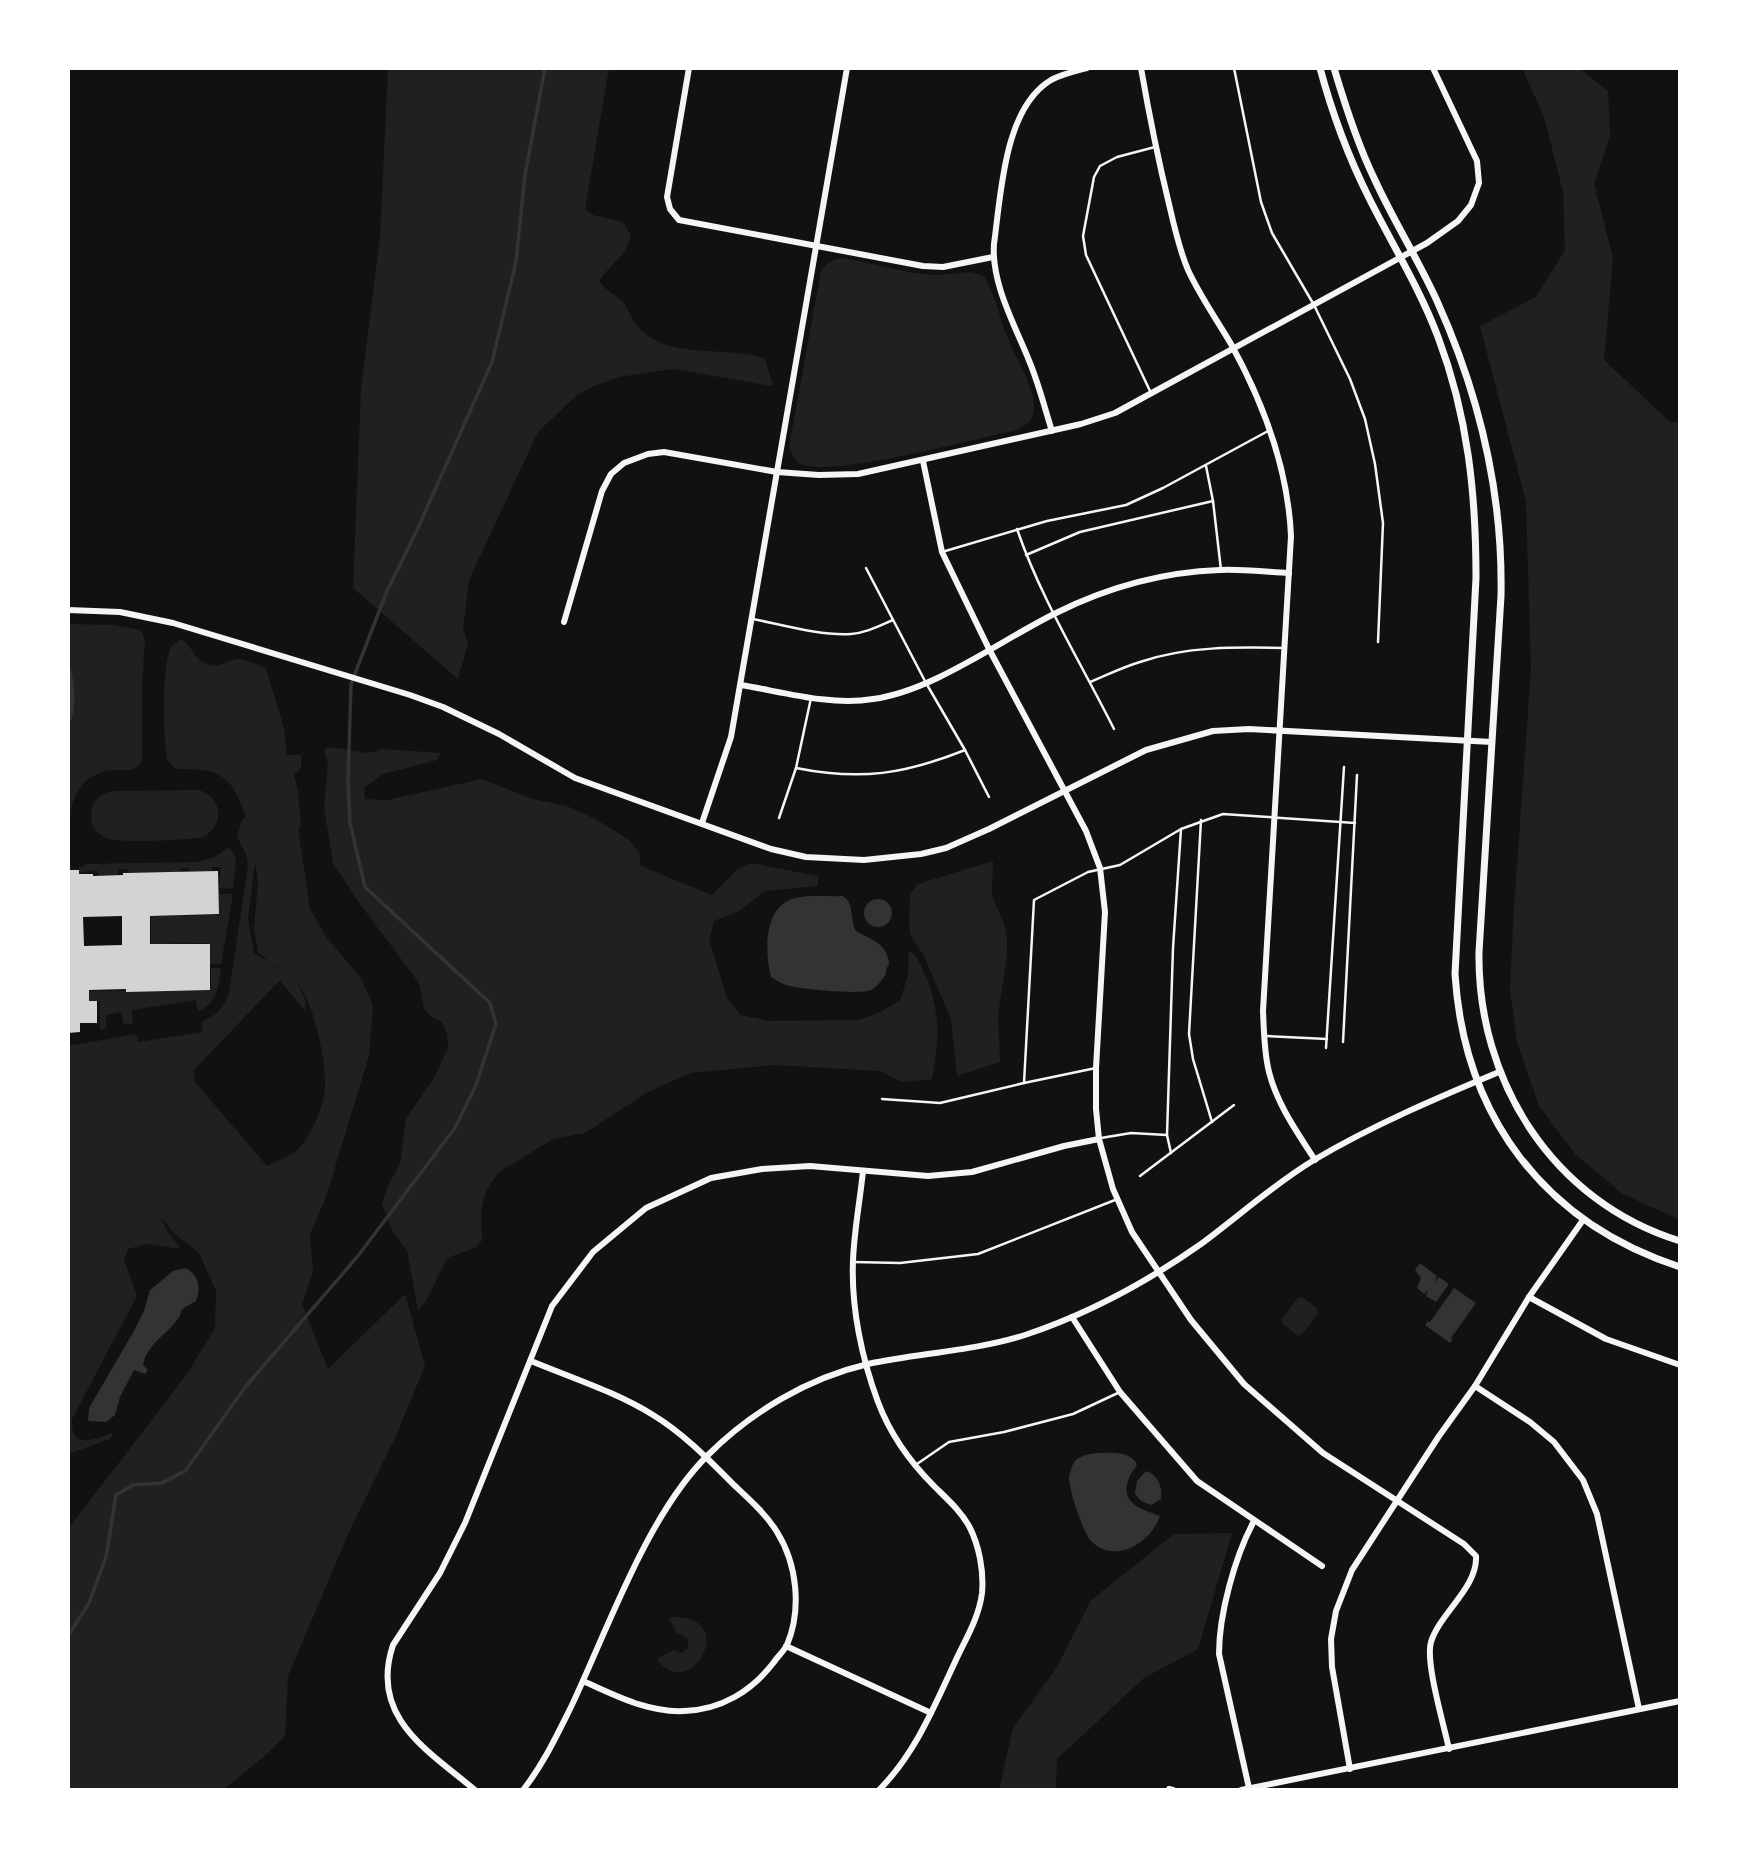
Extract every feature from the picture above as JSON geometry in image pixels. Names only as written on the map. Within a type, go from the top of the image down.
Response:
[{"type":"street","points":[[689,68],[667,197],[670,209],[679,220],[923,266],[943,267],[993,257]]},
{"type":"street","points":[[702,823],[731,737],[741,685],[847,68]]},
{"type":"street","points":[[1052,431],[1032,367],[1000,288],[993,257],[1012,132],[1023,109],[1032,95],[1051,79],[1087,68]]},
{"type":"street","points":[[1141,68],[1155,147],[1178,242],[1188,270],[1233,348],[1271,430],[1281,460],[1290,513],[1289,573],[1263,1011],[1268,1069],[1274,1089],[1293,1127],[1315,1160]]},
{"type":"street","points":[[1320,68],[1332,111],[1353,163],[1437,334],[1464,424],[1474,485],[1476,578],[1455,974],[1461,1032],[1476,1082],[1518,1156],[1546,1187],[1583,1220],[1652,1258],[1680,1267]]},
{"type":"street","points":[[1334,68],[1373,177],[1414,251],[1456,345],[1484,440],[1497,509],[1501,538],[1501,596],[1479,933],[1479,975],[1484,1020],[1500,1072],[1528,1128],[1546,1151],[1569,1175],[1620,1213],[1680,1241]]},
{"type":"street","points":[[564,622],[602,491],[611,474],[624,463],[641,455],[664,452],[777,472],[858,474],[1052,431],[1115,413],[1414,251],[1458,221],[1471,205],[1479,183],[1477,162],[1433,68]]},
{"type":"street","points":[[923,461],[942,552],[989,649],[1086,831],[1100,868],[1105,912],[1096,1068],[1099,1139],[1117,1199],[1132,1232],[1157,1273],[1198,1330],[1244,1384],[1324,1453],[1464,1544],[1476,1556],[1474,1572],[1435,1633],[1429,1653],[1449,1749]]},
{"type":"street","points":[[741,685],[846,701],[871,700],[895,695],[926,683],[1054,614],[1084,600],[1136,583],[1221,569],[1289,573]]},
{"type":"street","points":[[68,610],[146,616],[410,695],[443,707],[499,734],[575,778],[771,849],[806,856],[864,860],[921,854],[946,848],[1146,750],[1213,731],[1280,730],[1492,742]]},
{"type":"street","points":[[523,1790],[552,1746],[653,1532],[677,1494],[706,1457],[750,1419],[775,1402],[835,1374],[867,1365],[981,1346],[1024,1335],[1116,1297],[1202,1243],[1263,1194],[1315,1160],[1390,1119],[1500,1072]]},
{"type":"street","points":[[475,1790],[401,1725],[388,1691],[388,1667],[393,1645],[440,1573],[465,1523],[552,1306],[593,1252],[646,1208],[711,1178],[762,1169],[810,1166],[928,1176],[972,1172],[1099,1139]]},
{"type":"street","points":[[863,1171],[853,1262],[854,1293],[867,1365],[888,1426],[916,1466],[949,1499],[969,1526],[977,1545],[982,1576],[982,1594],[976,1618],[931,1713],[906,1758],[879,1790]]},
{"type":"street","points":[[1350,1769],[1332,1667],[1331,1639],[1336,1611],[1352,1570],[1475,1386],[1529,1297],[1583,1220]]},
{"type":"street","points":[[1529,1297],[1606,1339],[1680,1365]]},
{"type":"street","points":[[1072,1317],[1120,1392],[1197,1481],[1322,1566]]},
{"type":"street","points":[[531,1361],[623,1399],[655,1416],[706,1457],[765,1516],[777,1531],[792,1568],[796,1600],[786,1646],[762,1677],[742,1693],[703,1710],[682,1712],[638,1704],[583,1681]]},
{"type":"street","points":[[1475,1386],[1530,1422],[1554,1442],[1583,1480],[1597,1514],[1639,1709]]},
{"type":"street","points":[[1254,1521],[1238,1562],[1219,1638],[1219,1654],[1245,1789],[1680,1701]]},
{"type":"street","points":[[786,1646],[931,1713]]},
{"type":"lane","points":[[1234,68],[1261,202],[1268,223],[1314,305],[1350,379],[1365,419],[1375,464],[1383,523],[1378,642]]},
{"type":"lane","points":[[1151,394],[1086,255],[1083,236],[1094,177],[1100,166],[1117,157],[1155,147]]},
{"type":"lane","points":[[942,552],[1047,521],[1126,505],[1271,430]]},
{"type":"lane","points":[[1205,465],[1213,501],[1221,569]]},
{"type":"lane","points":[[1026,555],[1080,532],[1213,501]]},
{"type":"lane","points":[[1017,529],[1026,555],[1054,614],[1114,729]]},
{"type":"lane","points":[[866,568],[989,797]]},
{"type":"lane","points":[[753,619],[800,629],[850,634],[871,630],[893,620]]},
{"type":"lane","points":[[1090,682],[1142,661],[1189,651],[1235,647],[1284,648]]},
{"type":"lane","points":[[779,818],[796,768],[812,697]]},
{"type":"lane","points":[[796,768],[829,775],[897,772],[932,763],[965,750]]},
{"type":"lane","points":[[1326,1048],[1344,767]]},
{"type":"lane","points":[[1343,1042],[1357,775]]},
{"type":"lane","points":[[1024,1083],[1034,900],[1088,872],[1120,865],[1181,829],[1223,814],[1355,823]]},
{"type":"lane","points":[[1201,820],[1189,1034],[1193,1059],[1212,1122]]},
{"type":"lane","points":[[1171,1153],[1167,1135],[1173,948],[1181,829]]},
{"type":"lane","points":[[1264,1035],[1326,1039]]},
{"type":"lane","points":[[882,1100],[940,1103],[1096,1068]]},
{"type":"lane","points":[[1140,1176],[1234,1105]]},
{"type":"lane","points":[[1099,1139],[1131,1133],[1167,1135]]},
{"type":"lane","points":[[853,1262],[900,1263],[978,1254],[1117,1199]]},
{"type":"lane","points":[[916,1466],[949,1442],[1004,1432],[1073,1414],[1120,1392]]},
{"type":"shaded area","points":[[388,68],[609,68],[585,209],[593,215],[623,222],[631,236],[622,255],[599,281],[623,302],[637,326],[650,337],[681,348],[765,359],[773,386],[673,369],[619,377],[577,395],[538,432],[469,580],[463,629],[468,644],[458,679],[353,588],[361,389],[380,237]]},
{"type":"shaded area","points":[[1522,68],[1579,68],[1608,91],[1610,136],[1594,184],[1613,258],[1604,360],[1670,422],[1680,422],[1680,1220],[1623,1194],[1575,1154],[1539,1106],[1517,1042],[1510,989],[1531,669],[1526,502],[1480,326],[1536,297],[1565,250],[1563,192],[1544,117]]},
{"type":"shaded area","points":[[844,258],[915,273],[937,275],[969,272],[985,278],[1033,396],[1034,410],[1030,420],[1017,430],[872,462],[817,467],[796,461],[789,447],[821,271],[831,261]]},
{"type":"shaded area","points":[[68,624],[113,625],[141,630],[145,641],[142,762],[130,770],[106,771],[91,777],[76,794],[70,816],[68,816]]},
{"type":"shaded area","points":[[181,639],[198,658],[211,665],[238,659],[266,668],[284,728],[287,755],[301,755],[301,768],[294,775],[301,826],[298,828],[310,909],[327,938],[361,978],[373,1005],[369,1056],[326,1197],[310,1235],[313,1272],[302,1304],[328,1369],[405,1294],[425,1366],[395,1438],[350,1530],[288,1676],[285,1736],[223,1790],[68,1790],[68,1529],[187,1374],[215,1328],[216,1291],[199,1253],[175,1234],[161,1217],[167,1231],[181,1249],[147,1244],[128,1249],[124,1260],[137,1296],[72,1419],[72,1429],[79,1439],[92,1440],[113,1433],[110,1439],[68,1454],[68,1046],[136,1034],[138,1042],[203,1032],[201,1022],[218,1011],[229,993],[248,866],[246,854],[237,837],[242,820],[246,817],[229,783],[213,772],[175,769],[167,760],[164,686],[171,646]],"holes":[[[255,863],[258,883],[254,927],[258,952],[269,962],[254,953],[248,918]],[[280,980],[304,1010],[305,999],[297,982],[309,1003],[318,1032],[325,1086],[317,1118],[297,1150],[267,1166],[195,1082],[194,1070]]]},
{"type":"shaded area","points":[[68,666],[71,669],[74,698],[73,713],[68,725]]},
{"type":"shaded area","points":[[328,747],[368,753],[383,749],[440,753],[437,760],[383,774],[364,788],[365,799],[387,800],[482,779],[533,799],[567,806],[595,819],[628,839],[639,852],[641,866],[712,895],[738,869],[751,863],[818,876],[818,886],[765,891],[739,911],[714,921],[709,940],[727,998],[741,1015],[770,1021],[858,1020],[881,1012],[900,1000],[908,976],[909,950],[921,966],[934,1003],[937,1040],[932,1079],[902,1082],[880,1071],[773,1065],[691,1073],[648,1092],[585,1133],[553,1139],[498,1173],[487,1189],[481,1211],[482,1240],[477,1247],[447,1258],[426,1301],[418,1311],[407,1250],[394,1234],[382,1204],[388,1185],[400,1164],[406,1118],[433,1080],[448,1048],[447,1034],[442,1022],[430,1016],[424,1008],[419,983],[333,863],[324,806],[328,764],[324,750]]},
{"type":"shaded area","points":[[199,790],[213,799],[218,812],[215,825],[204,837],[157,841],[117,840],[101,835],[92,824],[93,805],[102,795],[111,791]]},
{"type":"shaded area","points":[[229,847],[236,859],[233,889],[219,888],[221,867],[212,867],[212,871],[190,871],[190,868],[181,868],[180,872],[128,872],[127,869],[119,869],[118,875],[98,875],[97,870],[79,873],[79,867],[84,867],[84,864],[198,862],[215,857]]},
{"type":"shaded area","points":[[993,861],[992,896],[1004,923],[1007,938],[998,1015],[1000,1062],[957,1076],[951,1019],[924,956],[911,936],[910,894],[918,884]]},
{"type":"shaded area","points":[[219,894],[233,894],[221,964],[210,964],[210,943],[151,944],[151,916],[219,915]]},
{"type":"shaded area","points":[[842,896],[850,906],[856,931],[878,943],[888,957],[886,974],[879,983],[871,990],[842,992],[793,987],[771,977],[768,933],[776,912],[783,904],[798,897]]},
{"type":"shaded area","points":[[878,899],[888,903],[892,913],[888,923],[878,927],[868,923],[864,913],[868,903]]},
{"type":"shaded area","points":[[211,968],[221,968],[216,994],[205,1008],[198,1011],[196,1000],[132,1010],[133,1023],[124,1025],[121,1012],[106,1015],[106,1029],[100,1030],[100,1001],[89,1001],[89,991],[211,990]]},
{"type":"shaded area","points":[[1420,1263],[1437,1276],[1434,1283],[1439,1277],[1449,1284],[1436,1302],[1426,1296],[1428,1290],[1424,1294],[1417,1288],[1421,1278],[1415,1270]]},
{"type":"shaded area","points":[[185,1268],[198,1282],[196,1301],[182,1309],[175,1323],[150,1349],[143,1365],[148,1370],[145,1374],[134,1370],[120,1397],[115,1415],[106,1422],[88,1421],[89,1408],[134,1331],[150,1290],[173,1271]]},
{"type":"shaded area","points":[[1454,1288],[1476,1303],[1450,1343],[1425,1325]]},
{"type":"shaded area","points":[[1302,1297],[1317,1308],[1318,1314],[1298,1336],[1282,1323],[1282,1319],[1298,1298]]},
{"type":"shaded area","points":[[1097,1453],[1119,1453],[1134,1460],[1137,1464],[1130,1476],[1127,1494],[1140,1508],[1160,1516],[1149,1535],[1131,1548],[1111,1551],[1100,1548],[1091,1541],[1081,1521],[1069,1480],[1070,1472],[1080,1457]]},
{"type":"shaded area","points":[[1146,1471],[1157,1479],[1161,1490],[1161,1499],[1151,1505],[1141,1501],[1135,1494],[1137,1481]]},
{"type":"shaded area","points":[[1232,1533],[1198,1649],[1144,1678],[1057,1759],[1056,1790],[999,1790],[1013,1728],[1057,1667],[1091,1600],[1174,1534]]},
{"type":"shaded area","points":[[669,1618],[695,1621],[705,1631],[707,1643],[694,1666],[682,1672],[670,1670],[657,1659],[673,1650],[681,1653],[688,1648],[688,1639],[676,1632]]},
{"type":"building","points":[[68,870],[79,870],[79,874],[93,876],[218,871],[219,914],[150,916],[150,944],[210,944],[210,990],[89,990],[89,1001],[97,1001],[97,1023],[80,1023],[80,1032],[68,1033]],"holes":[[[122,916],[122,945],[84,946],[83,917]]]},
{"type":"waterway","points":[[68,1636],[89,1603],[106,1557],[116,1495],[133,1485],[162,1483],[185,1471],[247,1385],[357,1257],[455,1128],[476,1085],[496,1024],[490,1003],[365,887],[350,823],[348,781],[351,684],[387,591],[492,362],[516,262],[525,175],[545,68]]}]
